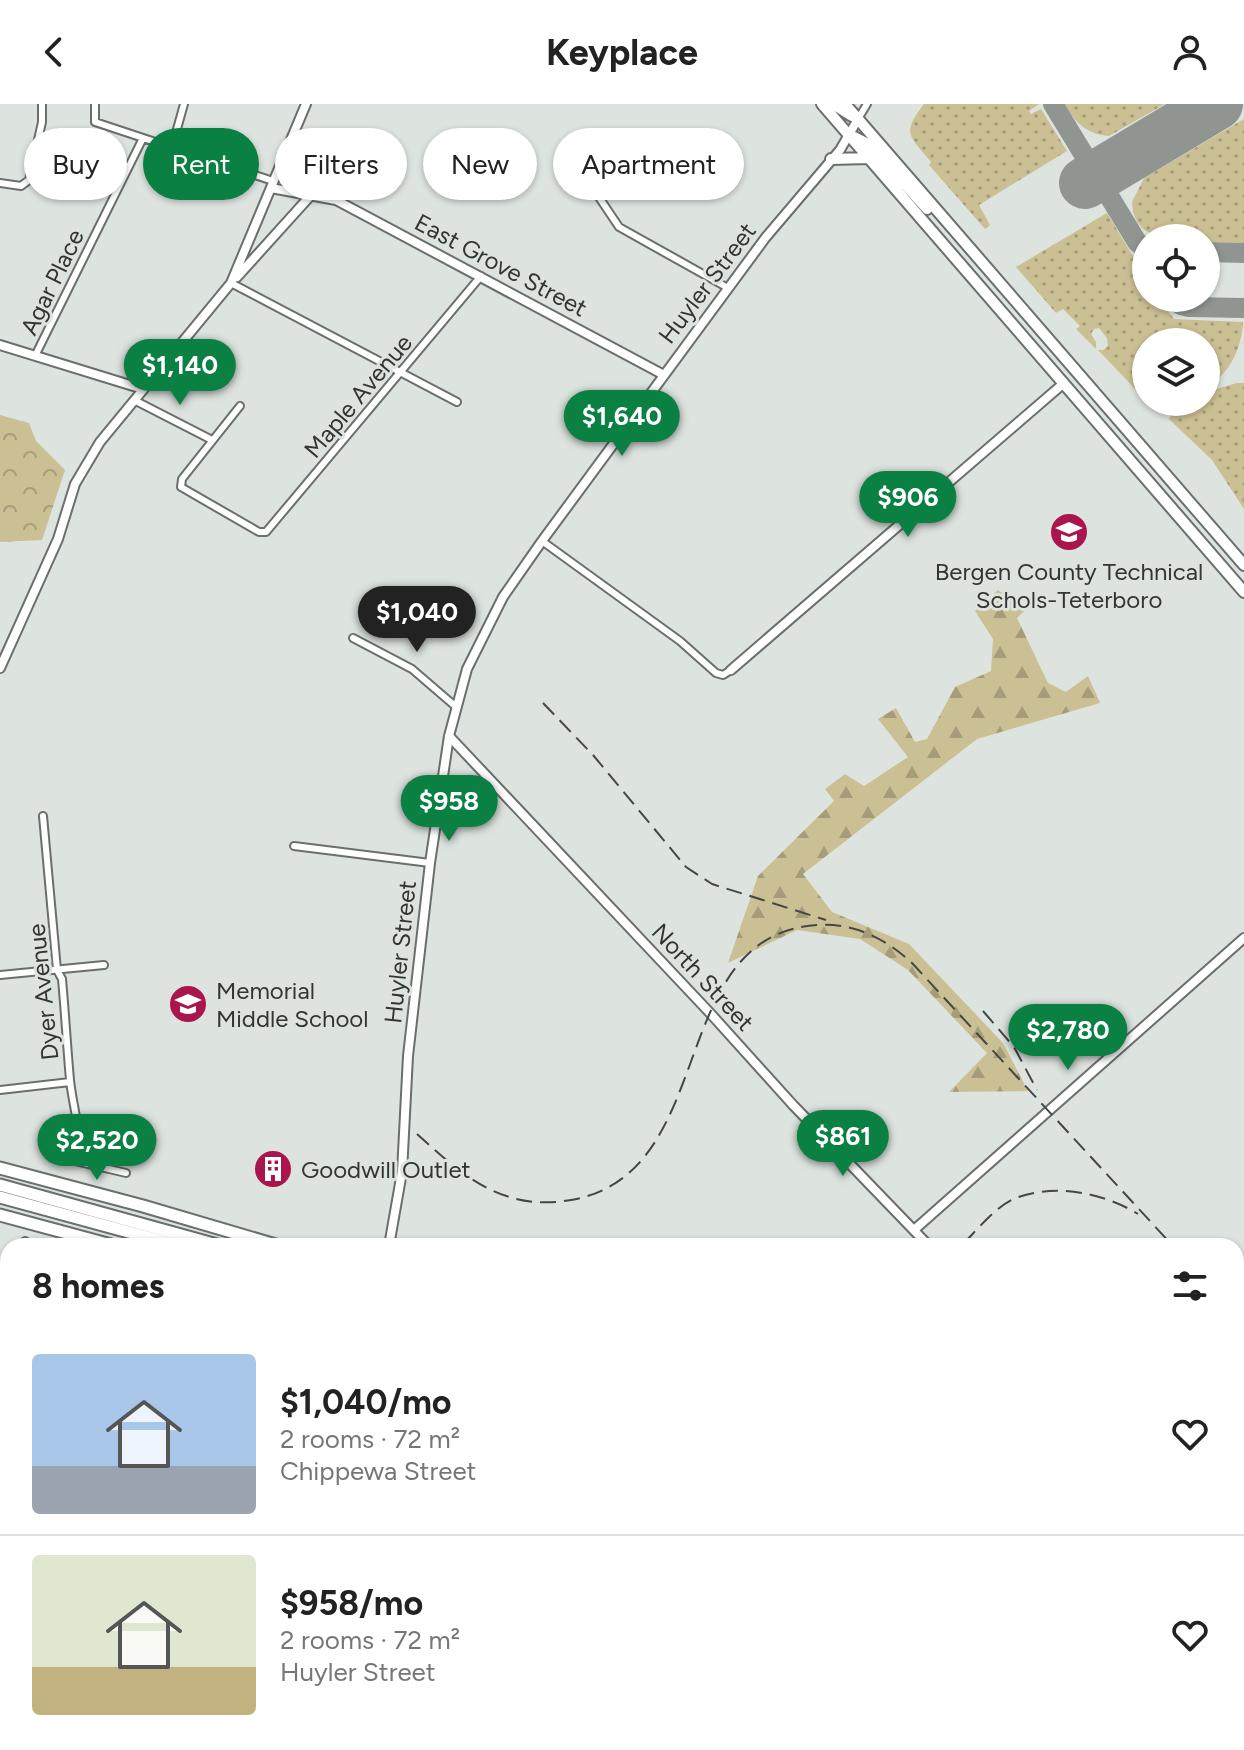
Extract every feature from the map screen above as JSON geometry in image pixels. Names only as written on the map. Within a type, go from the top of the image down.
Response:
[{"type":"highway","points":[[822,104],[1244,592]]},
{"type":"highway","points":[[833,104],[858,119]]},
{"type":"highway","points":[[845,104],[1244,565]]},
{"type":"highway","points":[[848,135],[868,144],[929,211],[959,237]]},
{"type":"highway","points":[[831,159],[869,158]]},
{"type":"highway","points":[[0,1168],[252,1238]]},
{"type":"highway","points":[[0,1185],[192,1238]]},
{"type":"highway","points":[[0,1197],[151,1238]]},
{"type":"highway","points":[[0,1215],[85,1238]]},
{"type":"street","points":[[0,183],[21,186],[29,180],[42,122],[42,104]]},
{"type":"street","name":"East Grove Street","points":[[95,104],[95,122],[143,138]]},
{"type":"street","points":[[177,128],[184,104]]},
{"type":"street","points":[[231,283],[306,104]]},
{"type":"street","points":[[858,119],[867,104]]},
{"type":"street","name":"Huyler Street","points":[[391,1238],[402,1172],[408,1056],[430,863],[449,736],[467,669],[490,618],[542,541],[766,237],[831,159],[858,119]]},
{"type":"street","name":"Agar Place","points":[[35,356],[143,138]]},
{"type":"street","name":"East Grove Street","points":[[259,179],[275,185]]},
{"type":"street","points":[[0,668],[3,654],[58,539],[81,470],[134,400],[231,283],[307,200]]},
{"type":"street","name":"East Grove Street","points":[[336,200],[664,375]]},
{"type":"street","points":[[601,200],[619,227],[728,288]]},
{"type":"street","name":"Maple Avenue","points":[[212,440],[182,478],[184,490],[259,532],[270,530],[481,276]]},
{"type":"street","points":[[231,283],[457,402]]},
{"type":"street","points":[[0,345],[143,389]]},
{"type":"street","points":[[542,541],[694,651],[716,673],[723,675],[1064,383]]},
{"type":"street","points":[[134,400],[212,440],[240,406]]},
{"type":"street","points":[[353,638],[412,669],[455,706]]},
{"type":"street","name":"North Street","points":[[449,736],[793,1105],[922,1238]]},
{"type":"street","name":"Dyer Avenue","points":[[43,816],[57,970],[62,979],[70,1082],[80,1137],[75,1161],[126,1173]]},
{"type":"street","points":[[294,846],[430,863]]},
{"type":"street","points":[[914,1230],[1244,938]]},
{"type":"street","points":[[0,975],[104,965]]},
{"type":"street","points":[[0,1090],[70,1082]]},
{"type":"green space","points":[[924,104],[1039,104],[1029,111],[1031,114],[1041,109],[1067,151],[979,205],[990,225],[985,229],[929,165],[931,162],[913,140],[910,128]]},
{"type":"green space","points":[[1064,104],[1165,104],[1109,136],[1082,126]]},
{"type":"green space","points":[[1244,119],[1244,243],[1220,242],[1220,224],[1139,224],[1132,202],[1144,178]]},
{"type":"green space","points":[[1107,213],[1132,255],[1132,312],[1169,312],[1174,319],[1243,322],[1240,341],[1228,368],[1220,376],[1220,328],[1132,328],[1132,386],[1098,350],[1108,346],[1107,338],[1099,328],[1091,334],[1096,349],[1076,329],[1080,326],[1063,309],[1056,313],[1016,267]]},
{"type":"green space","points":[[1244,383],[1244,509],[1212,460],[1169,419],[1171,416],[1220,416],[1220,388]]},
{"type":"green space","points":[[0,415],[29,423],[36,441],[65,470],[42,540],[0,542]]},
{"type":"green space","points":[[998,590],[1024,611],[1017,618],[1048,683],[1066,692],[1088,676],[1100,703],[977,739],[803,874],[832,912],[909,944],[1003,1043],[1028,1091],[949,1092],[987,1053],[908,970],[860,939],[797,930],[728,963],[758,876],[834,801],[825,789],[845,774],[864,786],[908,757],[878,719],[896,708],[915,742],[927,739],[955,687],[991,671],[993,639],[975,611]]},
{"type":"taxiway","points":[[1053,104],[1132,234]]},
{"type":"taxiway","points":[[1220,252],[1244,253]]},
{"type":"taxiway","points":[[1220,308],[1244,308]]},
{"type":"runway","points":[[1085,183],[1217,104]]},
{"type":"railway","points":[[543,703],[593,755],[686,867],[712,884],[826,920]]},
{"type":"railway","points":[[417,1134],[468,1177],[525,1201],[571,1200],[619,1181],[652,1147],[675,1104],[712,1009],[736,968],[770,938],[819,925],[832,925],[869,934],[912,963],[1166,1238]]},
{"type":"railway","points":[[983,1011],[1014,1047],[1037,1090]]},
{"type":"railway","points":[[969,1238],[1002,1206],[1016,1198],[1047,1191],[1095,1196],[1138,1214]]},
{"type":"place","name":"Bergen County Technical Schols-Teterboro","points":[[1069,532]]},
{"type":"place","name":"Memorial Middle School","points":[[188,1004]]},
{"type":"place","name":"Goodwill Outlet","points":[[273,1169]]}]
